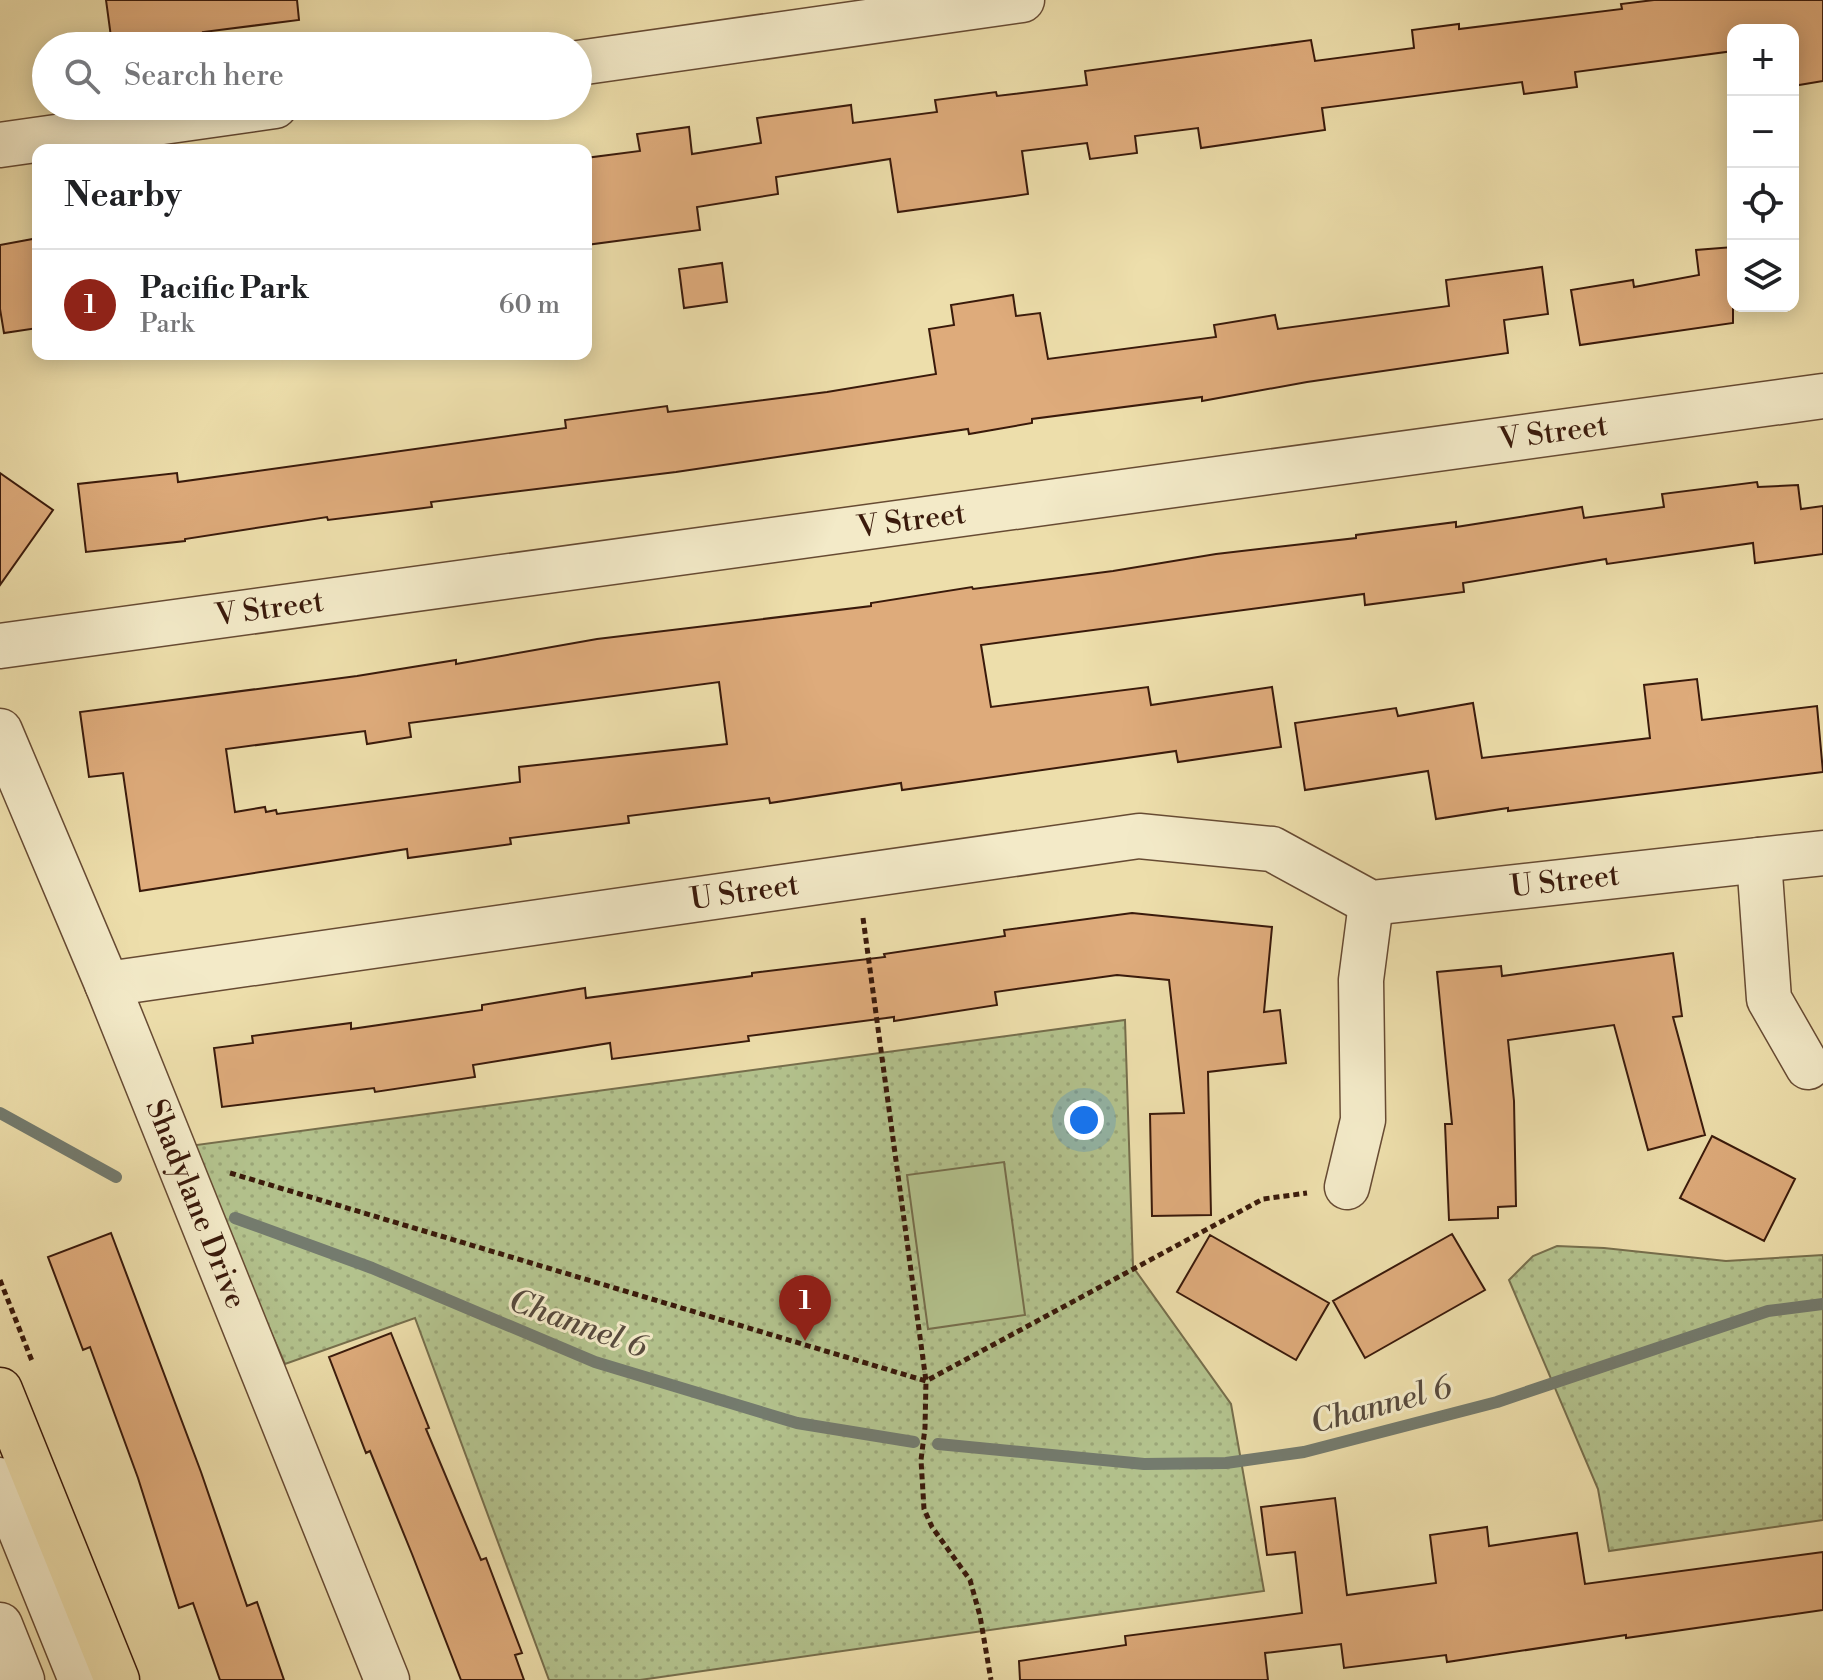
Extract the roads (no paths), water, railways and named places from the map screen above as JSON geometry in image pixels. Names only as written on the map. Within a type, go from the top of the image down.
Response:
[{"type":"main road","points":[[0,1390],[117,1680]]},
{"type":"street","points":[[592,61],[1022,0]]},
{"type":"street","points":[[0,145],[176,120]]},
{"type":"street","name":"V Street","points":[[0,646],[1823,396]]},
{"type":"street","name":"Shadylane Drive","points":[[0,731],[107,984],[387,1680]]},
{"type":"street","name":"U Street","points":[[107,984],[1139,836],[1272,849],[1371,903],[1823,853]]},
{"type":"street","points":[[1759,860],[1769,999],[1808,1067]]},
{"type":"street","points":[[1347,1187],[1363,1120],[1361,980],[1371,903]]},
{"type":"street","points":[[0,1480],[81,1680]]},
{"type":"street","points":[[0,1625],[22,1680]]},
{"type":"waterway","name":"Channel 6","points":[[0,1113],[116,1177]]},
{"type":"waterway","name":"Channel 6","points":[[235,1218],[372,1268],[595,1362],[797,1423],[914,1442]]},
{"type":"waterway","name":"Channel 6","points":[[938,1444],[1144,1464],[1226,1463],[1304,1452],[1497,1402],[1768,1311],[1823,1304]]},
{"type":"place","name":"Pacific Park","points":[[805,1341]]}]
